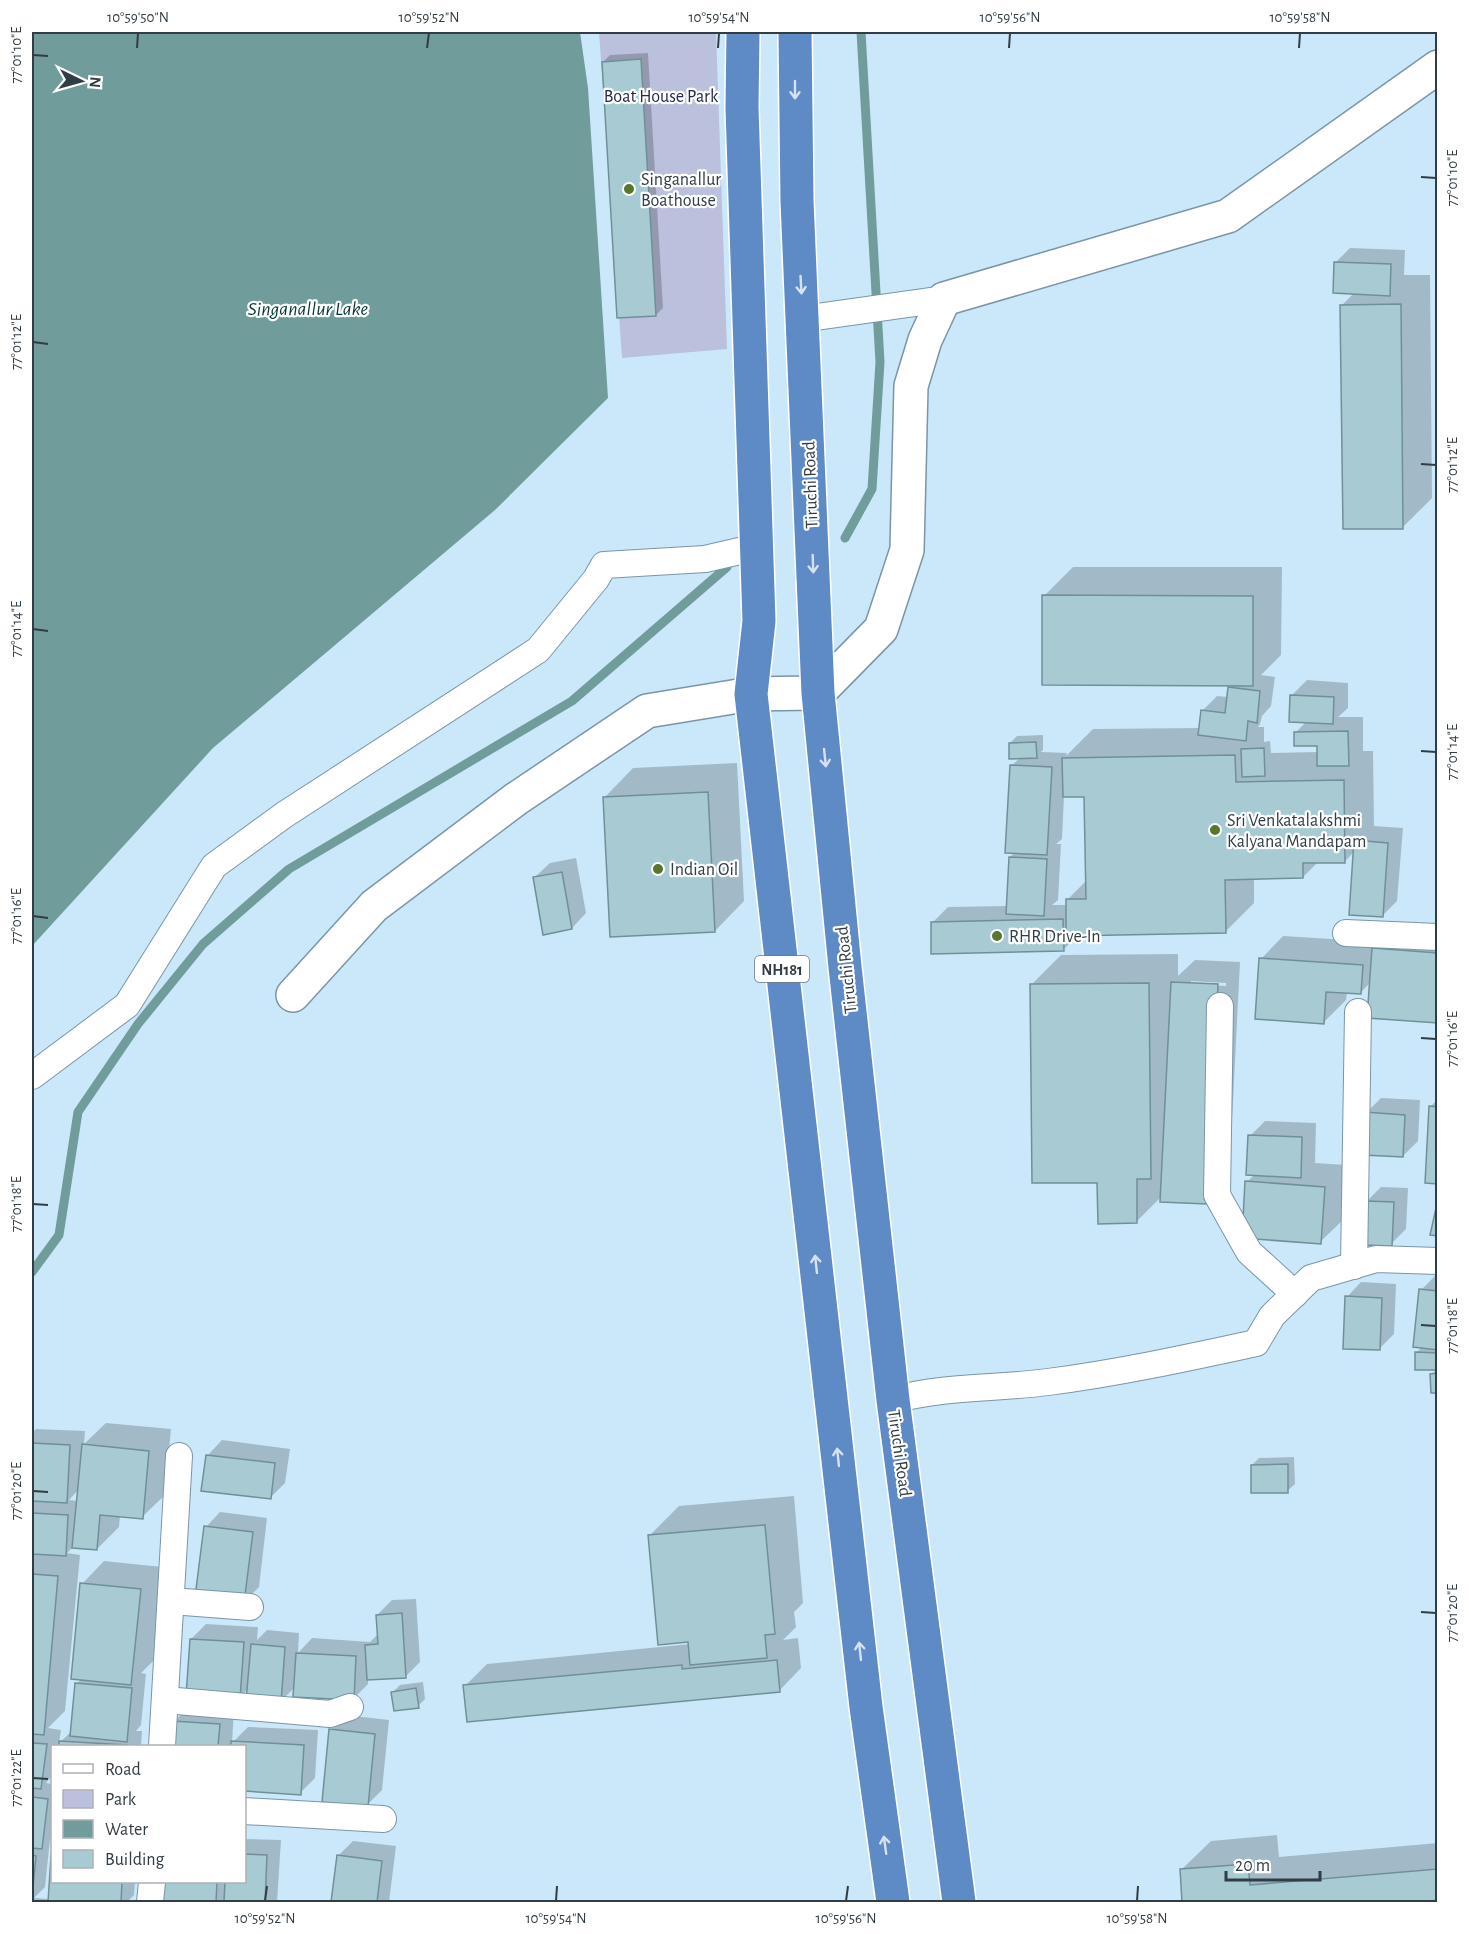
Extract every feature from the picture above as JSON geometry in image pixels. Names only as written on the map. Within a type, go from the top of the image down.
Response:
[{"type":"highway","name":"NH181","points":[[743,32],[742,108],[759,621],[751,694],[866,1707],[893,1902]]},
{"type":"highway","name":"Tiruchi Road","points":[[795,32],[796,148],[818,693],[846,979],[893,1400],[959,1902]]},
{"type":"street","points":[[802,319],[944,299],[1228,216],[1437,67]]},
{"type":"street","points":[[293,995],[374,906],[516,800],[647,711],[751,694],[818,693],[881,629],[907,550],[910,386],[925,340],[944,299]]},
{"type":"street","points":[[32,1076],[127,1005],[214,866],[284,815],[537,651],[596,579],[604,565],[705,559],[757,547]]},
{"type":"street","points":[[1346,933],[1437,937]]},
{"type":"street","points":[[1220,1006],[1217,1195],[1248,1252],[1294,1294]]},
{"type":"street","points":[[1353,1266],[1358,1012]]},
{"type":"street","points":[[893,1400],[921,1392],[1047,1382],[1185,1359],[1256,1343],[1272,1316],[1311,1278],[1376,1259],[1437,1261]]},
{"type":"street","points":[[162,1745],[179,1456]]},
{"type":"street","points":[[171,1601],[250,1607]]},
{"type":"street","points":[[165,1700],[330,1714],[350,1707]]},
{"type":"street","points":[[246,1811],[384,1819]]},
{"type":"street","points":[[150,1902],[152,1883]]},
{"type":"green space","name":"Boat House Park","points":[[599,32],[716,32],[727,349],[622,358]]},
{"type":"water","name":"Singanallur Lake","points":[[32,32],[580,32],[588,88],[608,398],[495,510],[213,748],[32,946]]},
{"type":"building","name":"Singanallur Boathouse","points":[[641,59],[656,316],[617,318],[602,62]]},
{"type":"building","points":[[1334,262],[1391,264],[1390,296],[1333,293]]},
{"type":"building","points":[[1401,304],[1403,529],[1343,529],[1340,305]]},
{"type":"building","points":[[1042,595],[1253,596],[1253,686],[1042,685]]},
{"type":"building","points":[[1228,687],[1260,691],[1257,723],[1248,721],[1246,741],[1198,735],[1201,710],[1225,713]]},
{"type":"building","points":[[1290,695],[1334,697],[1333,724],[1289,722]]},
{"type":"building","points":[[1348,731],[1349,766],[1317,766],[1317,746],[1294,746],[1294,732]]},
{"type":"building","points":[[1036,742],[1037,758],[1009,759],[1009,743]]},
{"type":"building","points":[[1264,748],[1265,776],[1242,777],[1241,749]]},
{"type":"building","name":"Sri Venkatalakshmi Kalyana Mandapam","points":[[1235,755],[1236,782],[1344,780],[1345,863],[1303,863],[1303,878],[1225,880],[1226,933],[1066,936],[1066,899],[1086,899],[1084,797],[1063,797],[1062,758]]},
{"type":"building","points":[[1010,765],[1052,767],[1047,855],[1005,853]]},
{"type":"building","points":[[708,792],[715,932],[610,937],[603,797]]},
{"type":"building","points":[[1354,840],[1388,843],[1383,917],[1349,915]]},
{"type":"building","points":[[1009,857],[1047,859],[1044,916],[1006,914]]},
{"type":"building","points":[[562,872],[572,929],[543,935],[533,877]]},
{"type":"building","name":"RHR Drive-In","points":[[1063,919],[1064,951],[931,954],[931,922]]},
{"type":"building","points":[[1372,948],[1438,953],[1438,1023],[1367,1018]]},
{"type":"building","points":[[1259,958],[1363,965],[1361,994],[1326,992],[1324,1024],[1255,1019]]},
{"type":"building","points":[[1171,982],[1218,984],[1207,1204],[1160,1202]]},
{"type":"building","points":[[1149,983],[1151,1179],[1137,1179],[1137,1223],[1098,1224],[1097,1183],[1032,1183],[1030,984]]},
{"type":"building","points":[[1429,1106],[1438,1107],[1438,1184],[1425,1183]]},
{"type":"building","points":[[1364,1112],[1405,1115],[1403,1157],[1363,1155]]},
{"type":"building","points":[[1248,1135],[1302,1137],[1301,1178],[1246,1175]]},
{"type":"building","points":[[1245,1181],[1325,1187],[1321,1244],[1242,1238]]},
{"type":"building","points":[[1438,1199],[1438,1236],[1430,1235]]},
{"type":"building","points":[[1365,1201],[1394,1202],[1392,1246],[1363,1245]]},
{"type":"building","points":[[1419,1289],[1438,1291],[1438,1350],[1413,1347]]},
{"type":"building","points":[[1345,1296],[1382,1298],[1380,1350],[1343,1349]]},
{"type":"building","points":[[1415,1352],[1438,1353],[1438,1370],[1415,1370]]},
{"type":"building","points":[[1438,1373],[1438,1393],[1431,1393],[1430,1374]]},
{"type":"building","points":[[32,1443],[70,1445],[67,1503],[32,1501]]},
{"type":"building","points":[[82,1444],[149,1451],[143,1519],[100,1515],[97,1550],[72,1548]]},
{"type":"building","points":[[206,1455],[275,1463],[271,1499],[201,1491]]},
{"type":"building","points":[[1288,1464],[1288,1493],[1251,1493],[1251,1465]]},
{"type":"building","points":[[32,1513],[68,1515],[66,1556],[32,1554]]},
{"type":"building","points":[[765,1525],[775,1634],[765,1635],[767,1658],[690,1665],[688,1642],[658,1645],[648,1535]]},
{"type":"building","points":[[204,1526],[253,1532],[244,1603],[195,1597]]},
{"type":"building","points":[[32,1574],[58,1576],[44,1735],[32,1734]]},
{"type":"building","points":[[80,1583],[141,1589],[131,1685],[71,1679]]},
{"type":"building","points":[[402,1613],[406,1678],[367,1680],[365,1645],[378,1644],[376,1615]]},
{"type":"building","points":[[190,1639],[244,1642],[240,1699],[186,1696]]},
{"type":"building","points":[[251,1644],[285,1647],[281,1703],[246,1701]]},
{"type":"building","points":[[296,1653],[356,1656],[354,1700],[293,1697]]},
{"type":"building","points":[[777,1660],[780,1692],[467,1722],[463,1685],[682,1665],[682,1669]]},
{"type":"building","points":[[75,1683],[132,1688],[127,1742],[70,1736]]},
{"type":"building","points":[[416,1688],[419,1708],[394,1711],[391,1692]]},
{"type":"building","points":[[172,1721],[220,1724],[218,1745],[171,1745]]},
{"type":"building","points":[[329,1729],[375,1734],[368,1807],[322,1802]]},
{"type":"building","points":[[59,1741],[127,1745],[59,1745]]},
{"type":"building","points":[[231,1741],[304,1745],[301,1795],[246,1791],[246,1745],[231,1745]]},
{"type":"building","points":[[32,1743],[47,1744],[41,1789],[32,1788]]},
{"type":"building","points":[[32,1797],[48,1799],[42,1849],[32,1848]]},
{"type":"building","points":[[246,1854],[267,1855],[265,1902],[224,1902],[225,1883],[246,1883]]},
{"type":"building","points":[[32,1855],[36,1856],[32,1897]]},
{"type":"building","points":[[337,1855],[382,1861],[377,1902],[331,1902]]},
{"type":"building","points":[[51,1856],[51,1883],[122,1883],[121,1902],[48,1902]]},
{"type":"building","points":[[1248,1864],[1250,1885],[1438,1869],[1438,1902],[1182,1902],[1180,1869]]},
{"type":"building","points":[[162,1883],[217,1883],[216,1902],[161,1902]]},
{"type":"waterway","points":[[845,538],[872,489],[880,362],[861,32]]},
{"type":"waterway","points":[[32,1272],[59,1235],[78,1112],[138,1024],[203,944],[289,869],[572,701],[727,567]]},
{"type":"place","name":"Singanallur Boathouse","points":[[629,189]]},
{"type":"place","name":"Sri Venkatalakshmi Kalyana Mandapam","points":[[1215,830]]},
{"type":"place","name":"Indian Oil","points":[[658,869]]},
{"type":"place","name":"RHR Drive-In","points":[[997,936]]}]
